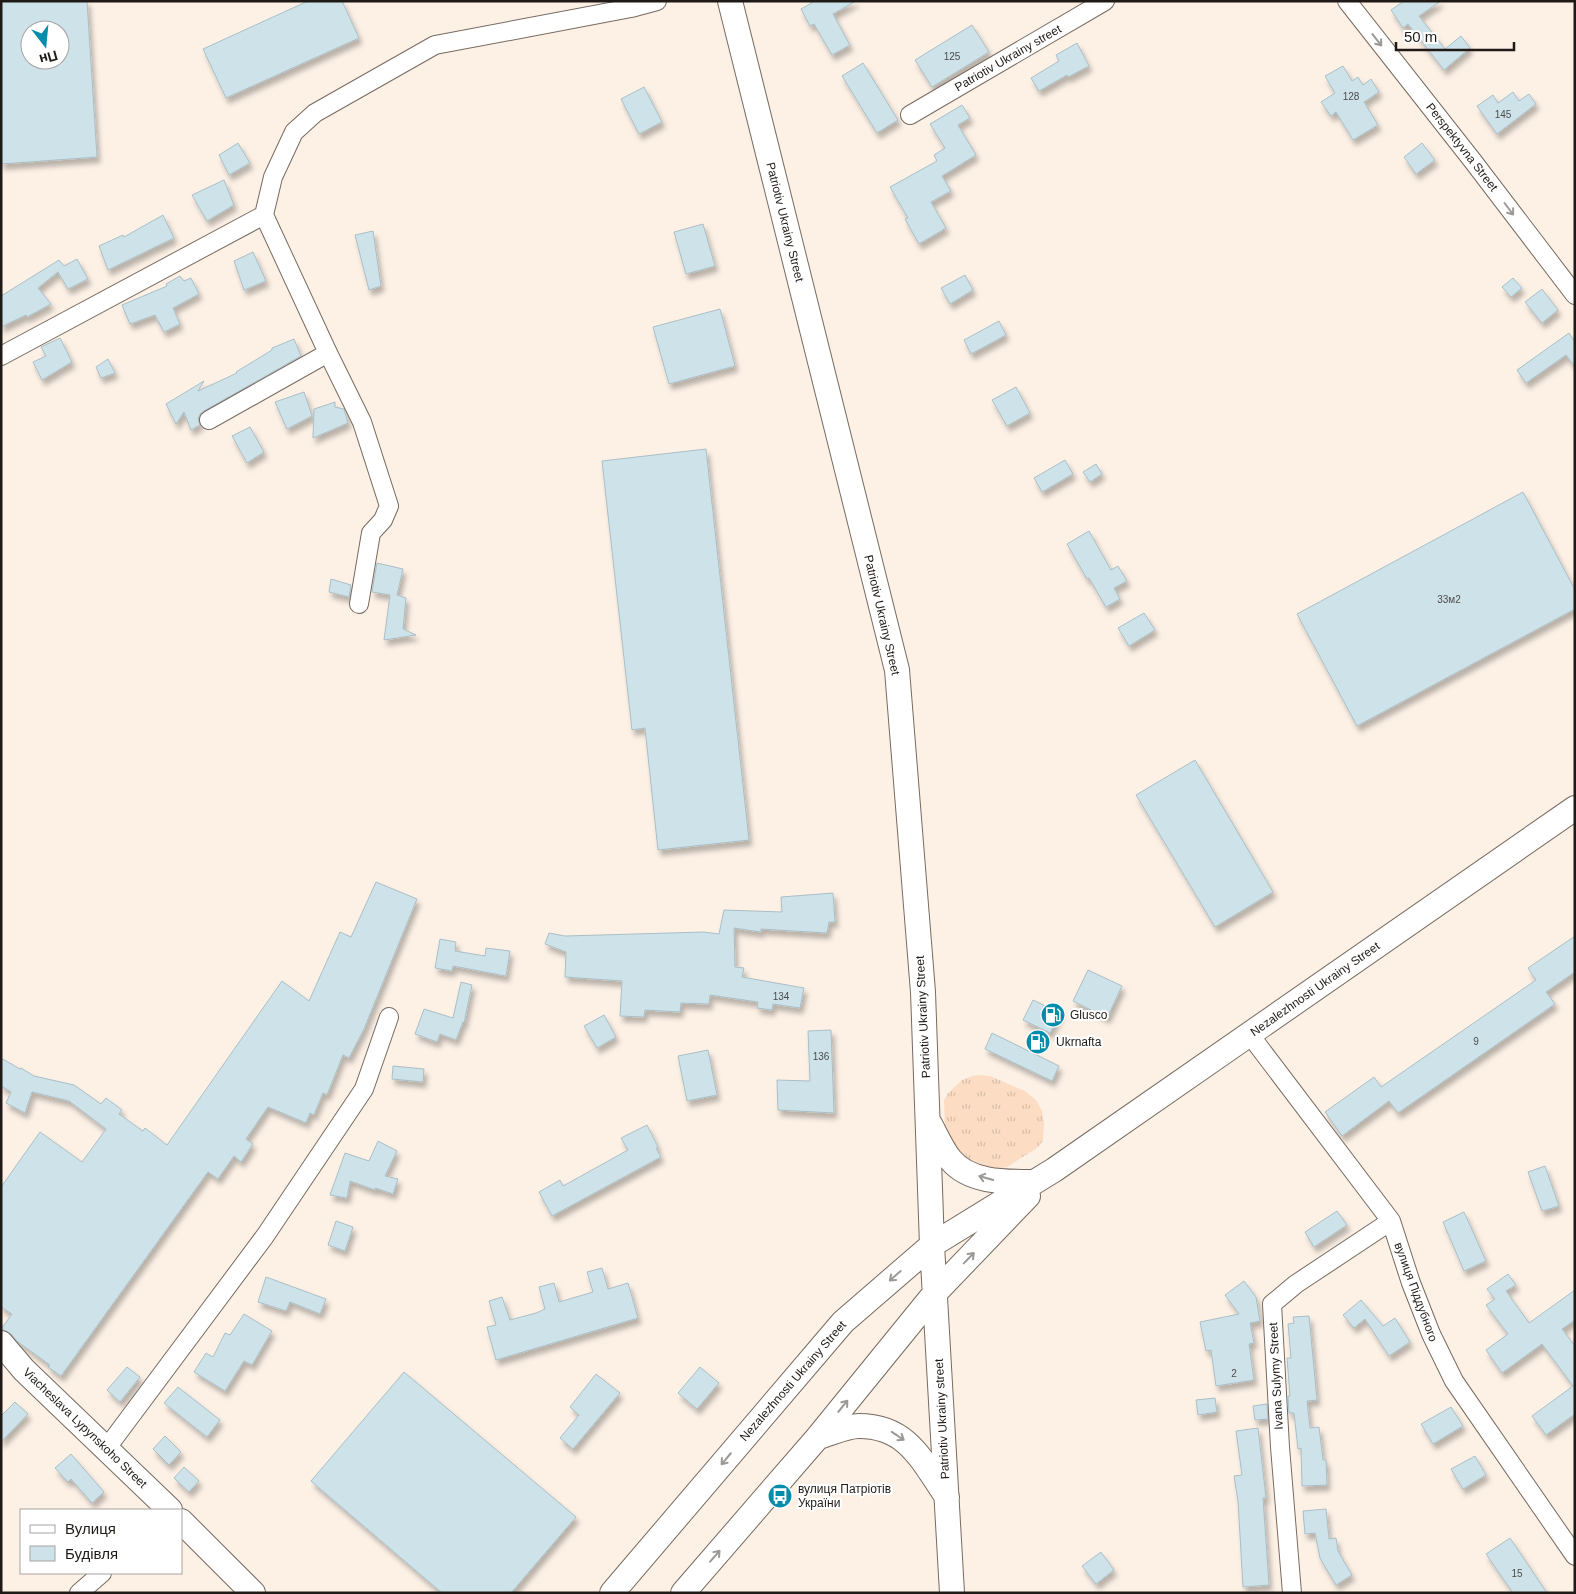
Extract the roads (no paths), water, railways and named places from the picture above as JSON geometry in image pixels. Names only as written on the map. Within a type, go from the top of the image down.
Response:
[{"type":"main road","name":"Patriotiv Ukrainy Street","points":[[730,1],[897,670],[923,992],[932,1245]]},
{"type":"main road","name":"Nezalezhnosti Ukrainy Street","points":[[612,1593],[843,1322],[932,1245],[1044,1176],[1575,808]]},
{"type":"main road","points":[[927,1120],[950,1159],[968,1173],[1000,1182],[1044,1176]]},
{"type":"main road","name":"Nezalezhnosti Ukrainy Street","points":[[683,1593],[818,1437],[935,1293],[1044,1176]]},
{"type":"main road","name":"Patriotiv Ukrainy street","points":[[932,1245],[952,1593]]},
{"type":"main road","name":"Viacheslava Lypynskoho Street","points":[[1,1343],[24,1370],[169,1509]]},
{"type":"main road","points":[[818,1437],[857,1426],[888,1429],[910,1444],[947,1497]]},
{"type":"main road","points":[[182,1522],[248,1591]]},
{"type":"street","points":[[359,604],[370,533],[383,520],[389,506],[362,422],[264,215],[273,177],[294,132],[315,113],[434,45],[631,8],[657,1]]},
{"type":"street","name":"Patriotiv Ukrainy street","points":[[910,115],[1105,1]]},
{"type":"street","name":"Perspektyvna Street","points":[[1347,1],[1575,295]]},
{"type":"street","points":[[1,356],[264,215]]},
{"type":"street","points":[[209,420],[328,353]]},
{"type":"street","points":[[106,1449],[265,1236],[364,1089],[389,1017]]},
{"type":"street","name":"вулиця Піддубного","points":[[1250,1035],[1391,1221],[1411,1283],[1431,1334],[1454,1381],[1575,1556]]},
{"type":"street","name":"Ivana Sulymy Street","points":[[1292,1593],[1280,1447],[1272,1304],[1296,1284],[1391,1221]]},
{"type":"street","points":[[79,1593],[101,1574]]},
{"type":"place","name":"Glusco","points":[[1053,1015]]},
{"type":"place","name":"Ukrnafta","points":[[1038,1042]]},
{"type":"place","name":"вулиця Патріотів України","points":[[780,1496]]}]
